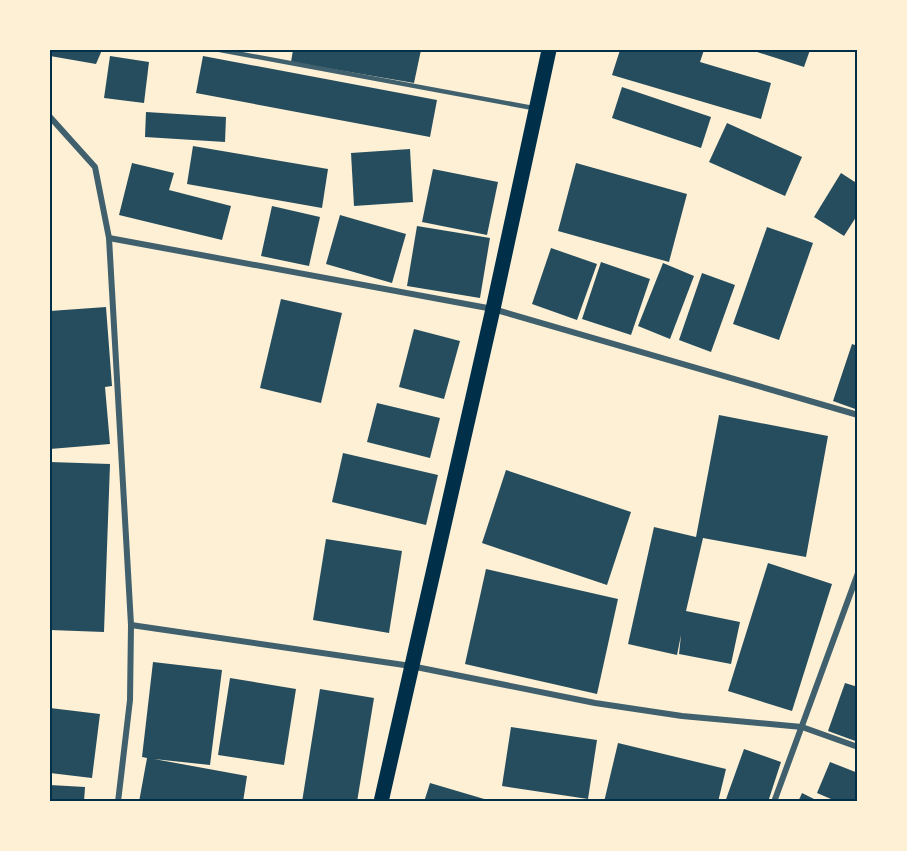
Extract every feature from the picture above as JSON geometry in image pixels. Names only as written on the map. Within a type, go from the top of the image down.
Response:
[{"type":"main road","points":[[381,801],[493,309],[549,50]]},
{"type":"street","points":[[50,117],[95,167],[109,238],[131,625],[130,700],[118,801]]},
{"type":"street","points":[[109,238],[493,309],[858,415]]},
{"type":"street","points":[[774,801],[858,573]]},
{"type":"street","points":[[131,625],[411,666],[595,703],[682,716],[802,727],[858,747]]},
{"type":"lane","points":[[220,50],[535,108]]},
{"type":"building","points":[[50,50],[102,50],[96,64],[50,56]]},
{"type":"building","points":[[293,50],[421,50],[414,83],[291,62]]},
{"type":"building","points":[[620,50],[704,50],[700,62],[771,83],[761,119],[612,75]]},
{"type":"building","points":[[751,50],[810,50],[804,67]]},
{"type":"building","points":[[110,56],[149,62],[144,103],[104,98]]},
{"type":"building","points":[[203,56],[437,100],[430,137],[196,93]]},
{"type":"building","points":[[622,87],[711,117],[701,148],[612,118]]},
{"type":"building","points":[[146,112],[226,117],[225,142],[145,137]]},
{"type":"building","points":[[727,123],[802,157],[785,196],[709,162]]},
{"type":"building","points":[[193,146],[328,169],[322,208],[187,184]]},
{"type":"building","points":[[410,149],[413,202],[354,206],[351,153]]},
{"type":"building","points":[[132,163],[174,173],[169,190],[231,206],[222,240],[119,215]]},
{"type":"building","points":[[576,163],[687,194],[669,262],[558,231]]},
{"type":"building","points":[[433,169],[498,182],[487,235],[422,222]]},
{"type":"building","points":[[841,173],[858,184],[858,214],[844,236],[814,217]]},
{"type":"building","points":[[272,206],[320,217],[309,266],[261,256]]},
{"type":"building","points":[[340,215],[406,234],[392,283],[326,264]]},
{"type":"building","points":[[417,226],[490,238],[480,298],[407,286]]},
{"type":"building","points":[[767,227],[813,243],[779,340],[733,324]]},
{"type":"building","points":[[551,248],[597,264],[577,320],[532,304]]},
{"type":"building","points":[[601,262],[650,279],[631,335],[582,319]]},
{"type":"building","points":[[663,263],[694,276],[670,339],[638,326]]},
{"type":"building","points":[[702,273],[735,285],[711,352],[679,340]]},
{"type":"building","points":[[281,299],[342,313],[321,403],[260,388]]},
{"type":"building","points":[[106,307],[112,386],[105,387],[110,444],[50,449],[50,311]]},
{"type":"building","points":[[414,329],[460,341],[444,399],[399,387]]},
{"type":"building","points":[[852,344],[858,346],[858,410],[833,401]]},
{"type":"building","points":[[377,403],[440,418],[430,458],[367,442]]},
{"type":"building","points":[[719,415],[828,436],[806,557],[703,538],[686,611],[740,622],[731,664],[679,654],[681,635],[677,655],[628,644],[654,527],[696,537]]},
{"type":"building","points":[[343,453],[438,475],[426,525],[332,502]]},
{"type":"building","points":[[50,462],[110,464],[104,632],[50,630]]},
{"type":"building","points":[[506,470],[631,512],[607,585],[482,543]]},
{"type":"building","points":[[326,539],[402,551],[389,633],[313,620]]},
{"type":"building","points":[[768,563],[832,584],[792,711],[728,691]]},
{"type":"building","points":[[486,569],[618,599],[597,694],[465,664]]},
{"type":"building","points":[[153,662],[222,670],[210,765],[154,759],[247,776],[243,802],[139,802],[147,758],[142,757]]},
{"type":"building","points":[[230,678],[296,689],[284,765],[218,755]]},
{"type":"building","points":[[845,683],[858,687],[858,742],[828,731]]},
{"type":"building","points":[[320,689],[374,698],[357,802],[302,802]]},
{"type":"building","points":[[50,708],[100,714],[92,778],[50,773]]},
{"type":"building","points":[[511,727],[597,740],[588,799],[502,786]]},
{"type":"building","points":[[618,743],[726,769],[718,802],[604,802]]},
{"type":"building","points":[[744,749],[781,762],[768,802],[725,802]]},
{"type":"building","points":[[830,762],[858,773],[858,802],[838,802],[817,793]]},
{"type":"building","points":[[430,783],[491,801],[491,802],[424,802]]},
{"type":"building","points":[[50,785],[85,787],[84,802],[50,802]]},
{"type":"building","points":[[802,793],[820,802],[798,802]]}]
